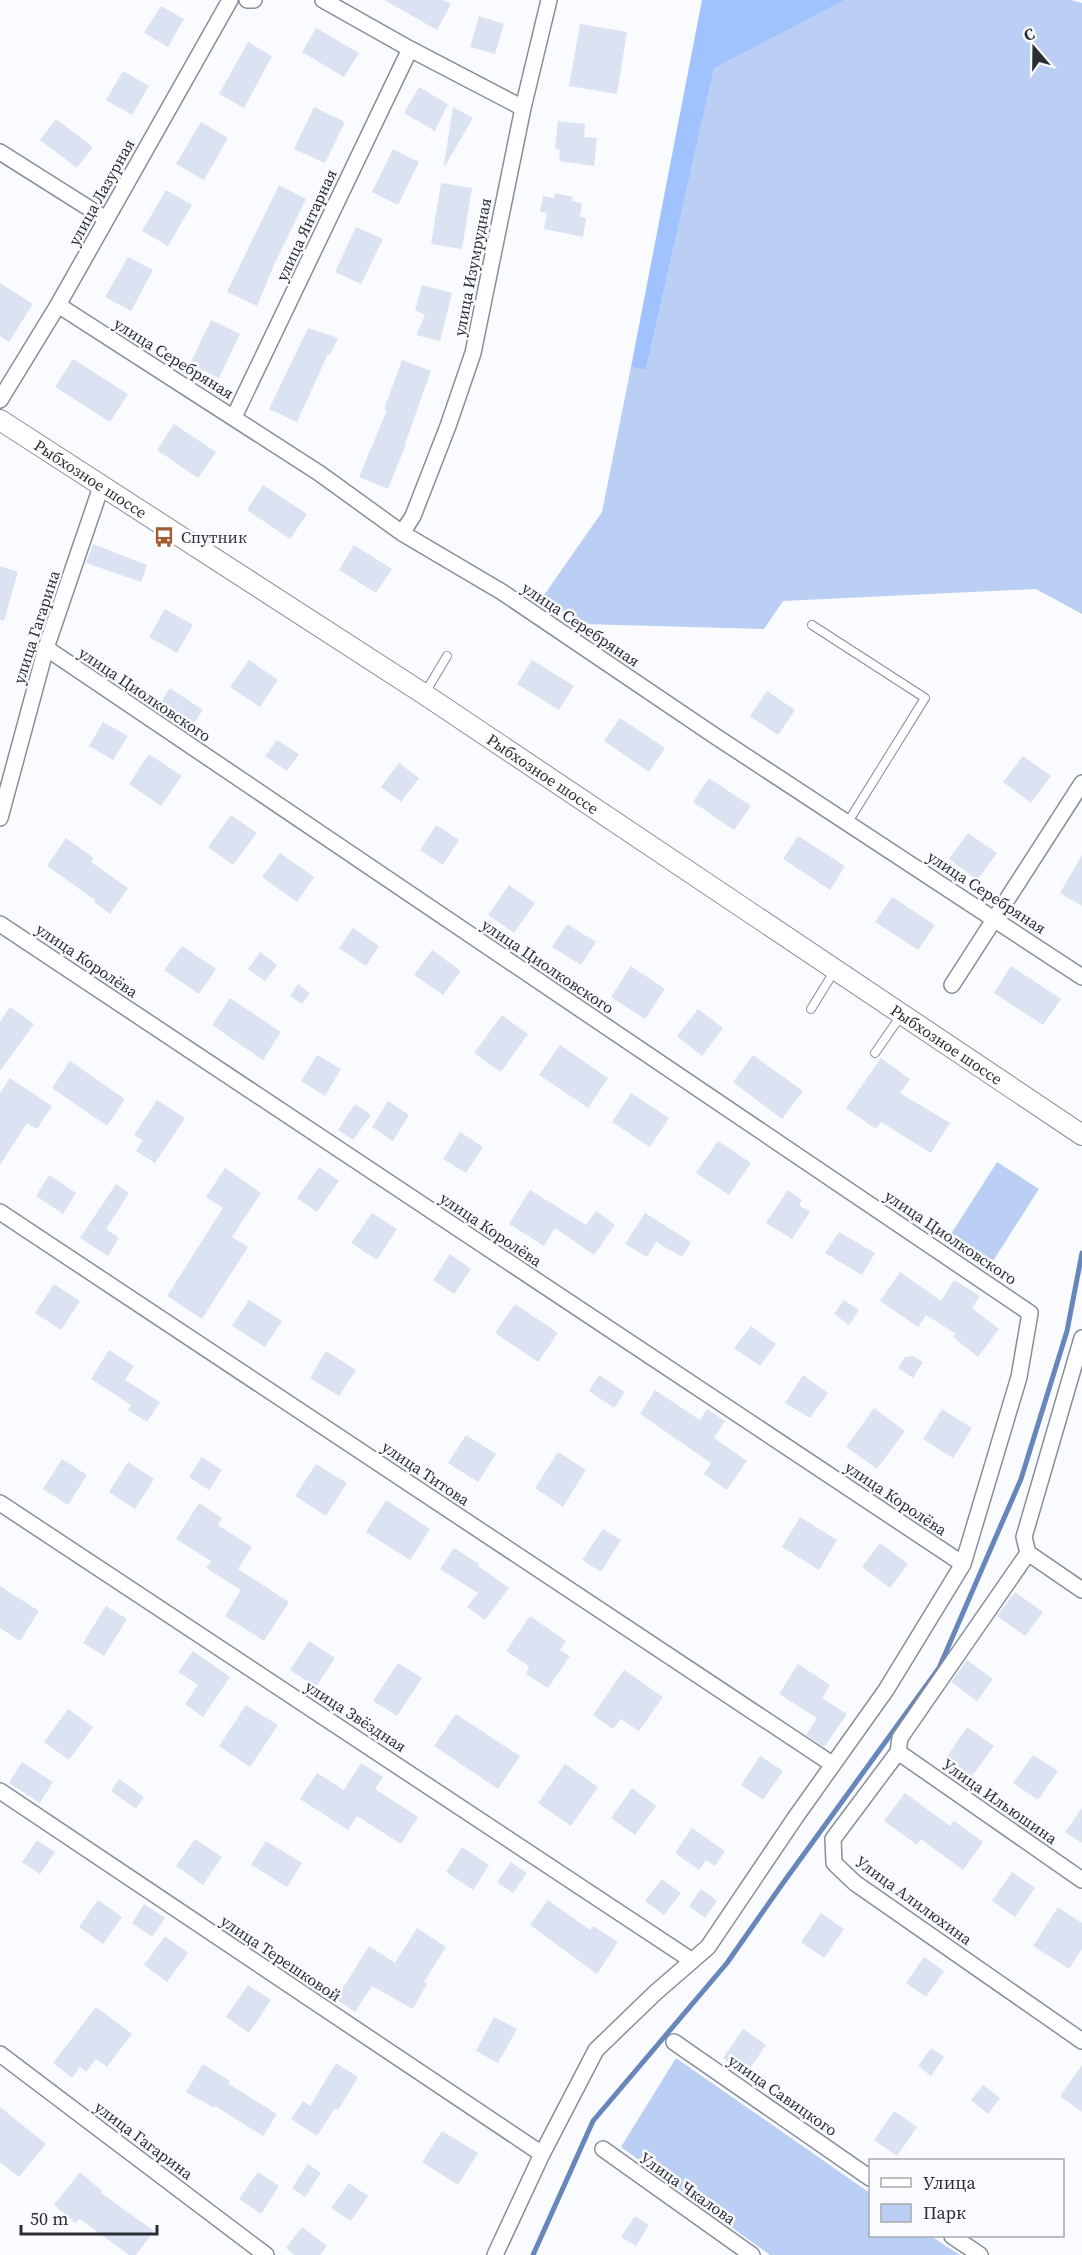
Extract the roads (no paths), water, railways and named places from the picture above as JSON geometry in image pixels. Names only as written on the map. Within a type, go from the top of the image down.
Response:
[{"type":"street","name":"улица Лазурная","points":[[0,400],[58,305],[230,0]]},
{"type":"street","points":[[248,0],[254,0]]},
{"type":"street","points":[[323,0],[523,108]]},
{"type":"street","name":"улица Изумрудная","points":[[402,533],[412,516],[448,426],[473,353],[523,108],[549,0]]},
{"type":"street","name":"улица Янтарная","points":[[234,417],[410,49]]},
{"type":"street","points":[[0,152],[106,219]]},
{"type":"street","name":"улица Серебряная","points":[[58,305],[319,472],[402,533],[502,592],[1082,977]]},
{"type":"street","name":"Рыбхозное шоссе","points":[[0,420],[424,694],[1082,1135]]},
{"type":"street","name":"улица Гагарина","points":[[0,818],[46,648],[102,484]]},
{"type":"street","name":"улица Циолковского","points":[[46,648],[1030,1313],[1019,1377],[963,1564]]},
{"type":"street","points":[[952,985],[1082,783]]},
{"type":"street","name":"улица Королёва","points":[[0,924],[963,1564]]},
{"type":"street","name":"улица Титова","points":[[0,1212],[832,1764]]},
{"type":"street","points":[[1082,1338],[1024,1537],[1028,1553],[1082,1590]]},
{"type":"street","name":"улица Звёздная","points":[[0,1503],[692,1960]]},
{"type":"street","points":[[898,1752],[900,1738],[1028,1553]]},
{"type":"street","points":[[495,2255],[542,2154],[596,2050],[708,1947],[832,1764],[886,1690],[963,1564]]},
{"type":"street","name":"Улица Ильюшина","points":[[898,1752],[1082,1880]]},
{"type":"street","name":"Улица Алилюхина","points":[[898,1752],[833,1839],[834,1863],[855,1883],[1082,2041]]},
{"type":"street","name":"улица Терешковой","points":[[0,1791],[542,2154]]},
{"type":"street","name":"улица Савицкого","points":[[674,2042],[869,2177]]},
{"type":"street","name":"улица Гагарина","points":[[0,2054],[266,2255]]},
{"type":"street","name":"Улица Чкалова","points":[[603,2149],[752,2255]]},
{"type":"street","points":[[955,2237],[980,2255]]},
{"type":"lane","points":[[812,626],[925,698],[848,822]]},
{"type":"lane","points":[[424,694],[447,656]]},
{"type":"lane","points":[[811,1009],[836,969]]},
{"type":"lane","points":[[875,1053],[902,1014]]},
{"type":"waterway","points":[[533,2255],[593,2121],[727,1963],[939,1668],[1021,1479],[1067,1331],[1082,1253]]},
{"type":"place","name":"Спутник","points":[[164,537]]}]
